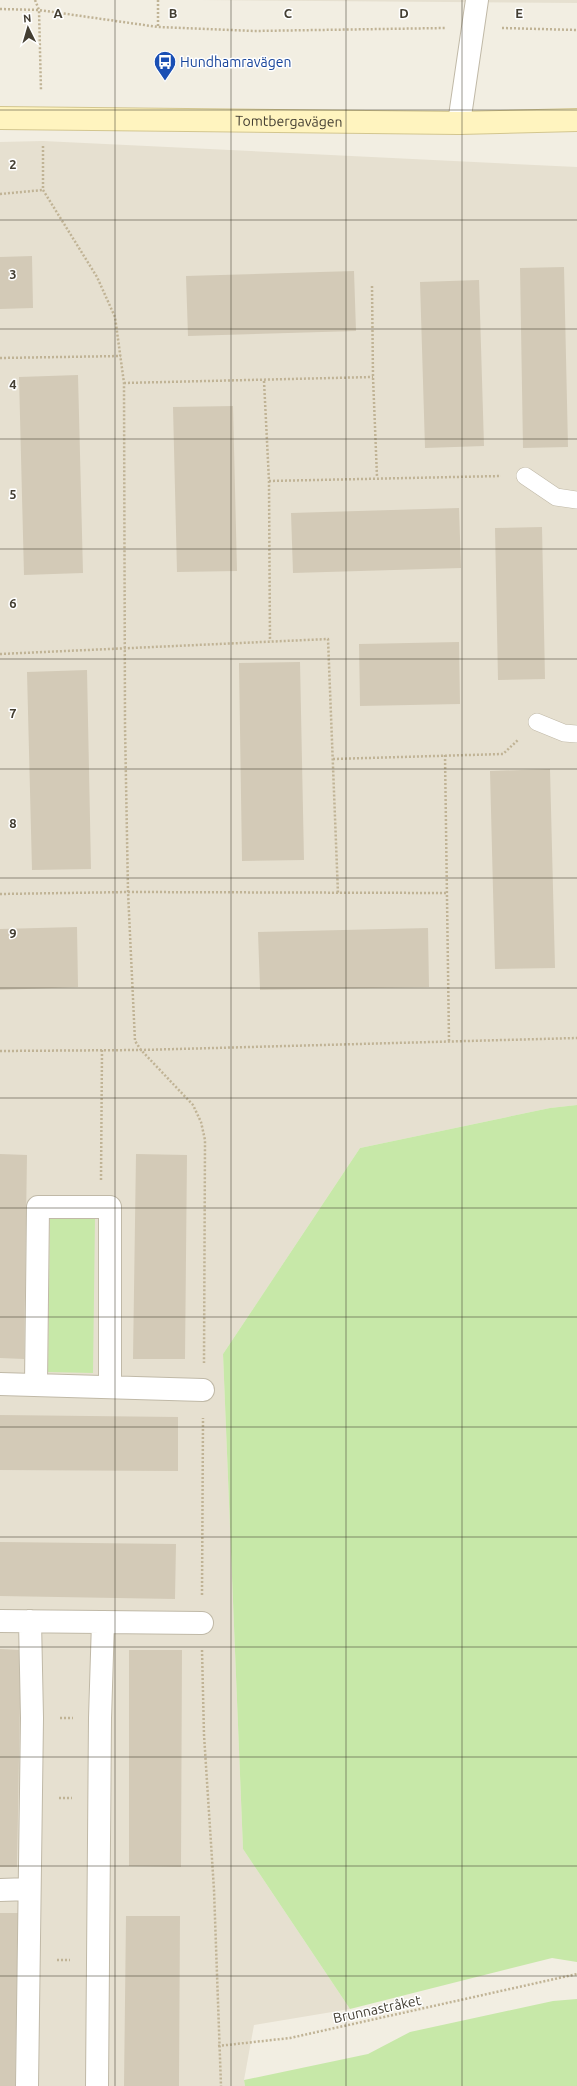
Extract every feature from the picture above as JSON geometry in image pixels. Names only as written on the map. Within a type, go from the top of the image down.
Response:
[{"type":"street","points":[[459,123],[477,0]]},
{"type":"street","name":"Tomtbergavägen","points":[[0,118],[459,123],[577,120]]},
{"type":"street","points":[[36,1385],[38,1207],[110,1207],[110,1386]]},
{"type":"street","points":[[0,1384],[110,1386],[203,1390]]},
{"type":"street","points":[[0,1621],[202,1623]]},
{"type":"street","points":[[27,2086],[32,1718],[30,1621]]},
{"type":"street","points":[[97,2086],[100,1718],[103,1622]]},
{"type":"street","points":[[0,1890],[29,1890]]},
{"type":"lane","points":[[525,476],[556,497],[577,500]]},
{"type":"lane","points":[[537,722],[564,733],[577,734]]},
{"type":"path","points":[[35,0],[40,10],[41,94]]},
{"type":"path","points":[[158,0],[158,27]]},
{"type":"path","points":[[0,9],[40,10],[158,27],[254,31],[474,27],[577,30]]},
{"type":"path","points":[[42,141],[43,190],[97,277],[115,317],[124,383],[128,892],[135,1041],[140,1050],[193,1105],[201,1122],[205,1140],[202,1623],[204,1735],[214,1890],[218,2046],[221,2086]]},
{"type":"path","points":[[0,194],[43,190]]},
{"type":"path","points":[[372,286],[373,377],[377,477]]},
{"type":"path","points":[[0,358],[121,356]]},
{"type":"path","points":[[124,383],[264,381],[373,377]]},
{"type":"path","points":[[264,381],[269,480],[270,641]]},
{"type":"path","points":[[269,480],[377,477],[525,476]]},
{"type":"path","points":[[0,654],[328,639],[338,894]]},
{"type":"path","points":[[333,759],[503,754],[537,722]]},
{"type":"path","points":[[445,755],[449,1041]]},
{"type":"path","points":[[0,894],[128,892],[338,894],[446,893]]},
{"type":"path","points":[[0,1051],[140,1050],[577,1038]]},
{"type":"path","points":[[101,1208],[102,1050]]},
{"type":"path","points":[[32,1718],[100,1718]]},
{"type":"path","points":[[30,1798],[99,1798]]},
{"type":"path","points":[[28,1960],[98,1960]]},
{"type":"path","name":"Brunnastråket","points":[[218,2046],[290,2038],[577,1974]]},
{"type":"shaded area","points":[[200,0],[577,0],[577,3]]},
{"type":"shaded area","points":[[43,141],[577,167],[577,1105],[550,1108],[360,1148],[223,1354],[243,1849],[350,2009],[254,2025],[244,2080],[245,2086],[0,2086],[0,142]]},
{"type":"green space","points":[[577,1105],[577,1962],[552,1958],[350,2009],[243,1849],[223,1354],[360,1148],[550,1108]]},
{"type":"green space","points":[[50,1217],[95,1218],[93,1373],[48,1372]]},
{"type":"green space","points":[[577,1999],[577,2086],[245,2086],[244,2080],[368,2054],[410,2032],[553,2001]]},
{"type":"building","points":[[32,256],[33,308],[0,309],[0,257]]},
{"type":"building","points":[[564,267],[568,447],[523,448],[520,268]]},
{"type":"building","points":[[354,271],[356,331],[188,336],[186,276]]},
{"type":"building","points":[[479,280],[484,446],[425,448],[420,282]]},
{"type":"building","points":[[78,375],[83,573],[24,575],[19,377]]},
{"type":"building","points":[[233,406],[237,571],[177,572],[173,407]]},
{"type":"building","points":[[459,508],[461,568],[293,573],[291,513]]},
{"type":"building","points":[[542,527],[545,679],[498,680],[495,528]]},
{"type":"building","points":[[459,642],[460,704],[360,706],[359,644]]},
{"type":"building","points":[[300,662],[304,860],[242,861],[239,663]]},
{"type":"building","points":[[87,670],[91,869],[32,870],[27,672]]},
{"type":"building","points":[[550,769],[555,968],[495,969],[490,771]]},
{"type":"building","points":[[77,927],[78,987],[0,990],[0,929]]},
{"type":"building","points":[[428,928],[429,987],[260,990],[258,932]]},
{"type":"building","points":[[0,1154],[27,1155],[24,1359],[0,1358]]},
{"type":"building","points":[[136,1154],[187,1155],[185,1359],[133,1359]]},
{"type":"building","points":[[0,1415],[178,1417],[178,1471],[0,1470]]},
{"type":"building","points":[[0,1542],[176,1544],[175,1599],[0,1596]]},
{"type":"building","points":[[0,1649],[21,1650],[17,1867],[0,1867]]},
{"type":"building","points":[[129,1650],[182,1650],[181,1867],[129,1866]]},
{"type":"building","points":[[0,1913],[18,1913],[15,2086],[0,2086]]},
{"type":"building","points":[[126,1916],[180,1916],[179,2086],[124,2086]]},
{"type":"place","name":"Hundhamravägen","points":[[165,82]]}]
